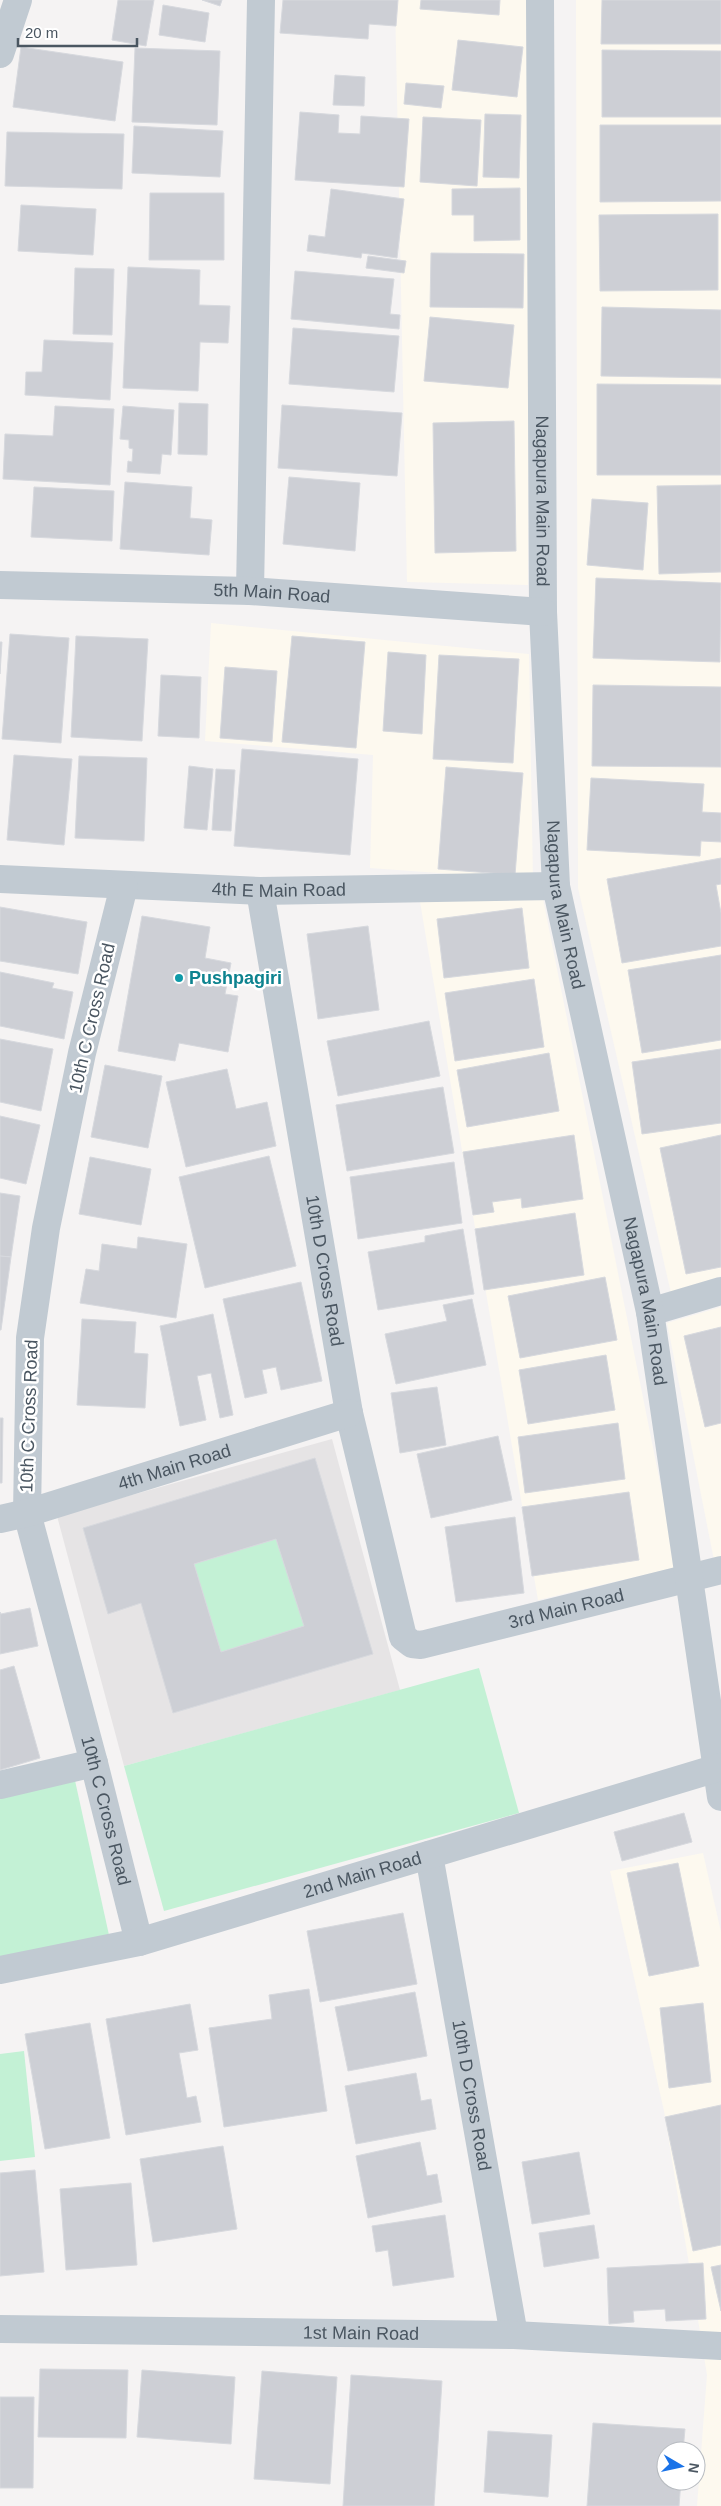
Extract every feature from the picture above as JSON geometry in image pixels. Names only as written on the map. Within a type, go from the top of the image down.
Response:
[{"type":"street","points":[[0,54],[18,0]]},
{"type":"street","points":[[250,591],[261,0]]},
{"type":"street","name":"Nagapura Main Road","points":[[540,0],[543,612],[556,886],[650,1312],[721,1797]]},
{"type":"street","name":"5th Main Road","points":[[0,585],[250,591],[543,612]]},
{"type":"street","name":"4th E Main Road","points":[[0,879],[260,891],[556,886]]},
{"type":"street","name":"10th C Cross Road","points":[[124,886],[82,1053],[46,1228],[30,1338],[27,1513],[94,1763],[139,1942]]},
{"type":"street","name":"10th D Cross Road","points":[[260,891],[349,1413],[404,1637],[412,1644]]},
{"type":"street","points":[[650,1312],[721,1291]]},
{"type":"street","name":"4th Main Road","points":[[0,1518],[27,1513],[349,1413]]},
{"type":"street","name":"3rd Main Road","points":[[412,1644],[430,1642],[721,1570]]},
{"type":"street","points":[[0,1785],[94,1763]]},
{"type":"street","name":"2nd Main Road","points":[[0,1970],[139,1942],[718,1768]]},
{"type":"street","name":"10th D Cross Road","points":[[428,1855],[514,2335]]},
{"type":"street","name":"1st Main Road","points":[[0,2329],[514,2335],[721,2346]]},
{"type":"shaded area","points":[[395,0],[529,0],[528,585],[407,582]]},
{"type":"shaded area","points":[[576,0],[721,0],[721,1276],[671,1293],[578,888]]},
{"type":"shaded area","points":[[211,623],[529,654],[533,880],[370,868],[373,755],[205,741]]},
{"type":"shaded area","points":[[419,896],[543,899],[677,1567],[538,1600]]},
{"type":"shaded area","points":[[721,1307],[721,1558],[714,1560],[667,1323]]},
{"type":"shaded area","points":[[332,1439],[400,1690],[124,1766],[57,1516]]},
{"type":"shaded area","points":[[703,1853],[721,1932],[721,2506],[697,2506],[698,2491],[706,2491],[706,2441],[702,2441],[707,2375],[664,2111],[610,1871]]},
{"type":"green space","points":[[276,1539],[304,1626],[221,1652],[194,1564]]},
{"type":"green space","points":[[479,1668],[519,1813],[164,1911],[124,1766]]},
{"type":"green space","points":[[74,1776],[109,1935],[0,1958],[0,1793]]},
{"type":"green space","points":[[24,2051],[35,2157],[0,2161],[0,2054]]},
{"type":"building","points":[[118,0],[154,0],[146,46],[112,40]]},
{"type":"building","points":[[202,0],[222,0],[220,6]]},
{"type":"building","points":[[283,0],[398,0],[396,26],[369,24],[368,39],[280,33]]},
{"type":"building","points":[[421,0],[500,0],[499,15],[420,9]]},
{"type":"building","points":[[602,0],[721,0],[721,44],[601,44]]},
{"type":"building","points":[[163,5],[209,13],[205,42],[159,35]]},
{"type":"building","points":[[458,40],[523,47],[517,97],[452,90]]},
{"type":"building","points":[[21,47],[123,62],[115,121],[13,107]]},
{"type":"building","points":[[135,48],[220,51],[217,125],[132,122]]},
{"type":"building","points":[[602,50],[721,51],[721,117],[602,117]]},
{"type":"building","points":[[335,75],[365,77],[364,106],[333,105]]},
{"type":"building","points":[[406,83],[444,86],[441,108],[404,104]]},
{"type":"building","points":[[300,112],[339,115],[338,133],[360,134],[361,116],[409,119],[404,187],[295,180]]},
{"type":"building","points":[[485,114],[521,115],[519,178],[483,177]]},
{"type":"building","points":[[423,117],[481,120],[477,186],[420,182]]},
{"type":"building","points":[[600,125],[721,125],[721,201],[600,202]]},
{"type":"building","points":[[134,126],[223,131],[220,177],[132,173]]},
{"type":"building","points":[[7,132],[124,134],[122,189],[5,186]]},
{"type":"building","points":[[520,188],[520,240],[474,241],[474,215],[452,215],[452,189]]},
{"type":"building","points":[[331,189],[404,199],[397,258],[362,253],[361,258],[307,251],[309,235],[325,237]]},
{"type":"building","points":[[150,193],[224,193],[224,260],[149,260]]},
{"type":"building","points":[[21,205],[96,209],[93,255],[18,251]]},
{"type":"building","points":[[718,214],[718,290],[600,291],[599,215]]},
{"type":"building","points":[[431,253],[524,254],[523,308],[430,307]]},
{"type":"building","points":[[368,256],[406,261],[404,273],[366,268]]},
{"type":"building","points":[[128,267],[200,270],[199,305],[230,306],[228,343],[200,342],[198,391],[123,388]]},
{"type":"building","points":[[75,268],[114,269],[112,335],[73,334]]},
{"type":"building","points":[[295,271],[394,279],[390,314],[400,315],[399,329],[291,319]]},
{"type":"building","points":[[602,307],[721,310],[721,378],[601,376]]},
{"type":"building","points":[[430,317],[514,325],[508,388],[424,381]]},
{"type":"building","points":[[293,328],[399,336],[394,392],[289,384]]},
{"type":"building","points":[[44,340],[113,343],[110,400],[25,395],[26,372],[42,372]]},
{"type":"building","points":[[597,384],[721,385],[721,475],[597,475]]},
{"type":"building","points":[[179,403],[208,404],[207,455],[178,454]]},
{"type":"building","points":[[282,405],[402,413],[397,476],[278,468]]},
{"type":"building","points":[[55,406],[114,409],[110,485],[3,479],[5,434],[53,436]]},
{"type":"building","points":[[123,406],[174,410],[171,455],[162,454],[160,474],[127,472],[128,461],[132,462],[133,449],[129,448],[129,440],[120,439]]},
{"type":"building","points":[[514,421],[516,551],[435,553],[433,423]]},
{"type":"building","points":[[289,477],[360,483],[355,551],[283,544]]},
{"type":"building","points":[[125,482],[192,487],[190,518],[212,520],[209,555],[120,549]]},
{"type":"building","points":[[721,485],[721,572],[659,574],[657,486]]},
{"type":"building","points":[[34,487],[114,491],[112,541],[31,537]]},
{"type":"building","points":[[592,499],[648,503],[643,570],[587,565]]},
{"type":"building","points":[[596,578],[721,583],[720,662],[593,658]]},
{"type":"building","points":[[10,634],[69,638],[61,743],[2,739]]},
{"type":"building","points":[[76,636],[148,639],[142,741],[71,737]]},
{"type":"building","points":[[292,636],[365,642],[356,748],[282,742]]},
{"type":"building","points":[[0,642],[2,642],[0,674]]},
{"type":"building","points":[[388,652],[426,655],[422,734],[383,731]]},
{"type":"building","points":[[439,655],[519,659],[513,763],[433,759]]},
{"type":"building","points":[[225,667],[277,671],[272,742],[220,738]]},
{"type":"building","points":[[161,675],[201,677],[199,738],[158,736]]},
{"type":"building","points":[[593,685],[721,687],[721,767],[592,766]]},
{"type":"building","points":[[242,749],[358,759],[350,855],[234,846]]},
{"type":"building","points":[[14,755],[72,759],[64,845],[7,840]]},
{"type":"building","points":[[79,756],[147,758],[144,841],[75,838]]},
{"type":"building","points":[[189,766],[213,769],[207,830],[184,828]]},
{"type":"building","points":[[446,767],[523,773],[515,875],[438,869]]},
{"type":"building","points":[[216,769],[235,770],[231,831],[212,830]]},
{"type":"building","points":[[591,778],[704,784],[702,812],[721,813],[721,842],[701,841],[700,856],[587,850]]},
{"type":"building","points":[[721,858],[721,884],[716,885],[721,913],[721,946],[622,963],[607,879]]},
{"type":"building","points":[[0,907],[87,922],[78,974],[0,961]]},
{"type":"building","points":[[522,908],[529,968],[444,978],[437,919]]},
{"type":"building","name":"Pushpagiri","points":[[142,916],[210,927],[205,958],[231,963],[225,994],[238,996],[228,1052],[179,1043],[175,1061],[118,1051]]},
{"type":"building","points":[[368,926],[379,1010],[318,1019],[307,934]]},
{"type":"building","points":[[721,955],[721,1040],[642,1053],[628,970]]},
{"type":"building","points":[[0,972],[54,983],[52,988],[73,992],[64,1039],[0,1026]]},
{"type":"building","points":[[534,979],[544,1047],[455,1061],[445,993]]},
{"type":"building","points":[[429,1021],[440,1076],[338,1096],[327,1041]]},
{"type":"building","points":[[0,1039],[53,1049],[41,1111],[0,1102]]},
{"type":"building","points":[[721,1049],[721,1123],[642,1134],[632,1062]]},
{"type":"building","points":[[549,1053],[559,1111],[467,1127],[457,1070]]},
{"type":"building","points":[[105,1065],[162,1076],[148,1148],[91,1137]]},
{"type":"building","points":[[227,1069],[236,1109],[267,1102],[276,1146],[186,1167],[166,1082]]},
{"type":"building","points":[[443,1087],[454,1153],[347,1171],[336,1105]]},
{"type":"building","points":[[0,1116],[40,1125],[26,1184],[0,1178]]},
{"type":"building","points":[[574,1135],[583,1199],[522,1208],[521,1198],[492,1202],[494,1212],[473,1215],[463,1152]]},
{"type":"building","points":[[721,1135],[721,1267],[686,1274],[660,1148]]},
{"type":"building","points":[[269,1156],[296,1266],[205,1288],[179,1177]]},
{"type":"building","points":[[90,1157],[151,1169],[141,1225],[79,1214]]},
{"type":"building","points":[[454,1162],[462,1223],[358,1239],[350,1177]]},
{"type":"building","points":[[0,1193],[20,1196],[11,1257],[0,1256]]},
{"type":"building","points":[[575,1213],[584,1275],[484,1290],[475,1229]]},
{"type":"building","points":[[463,1229],[474,1294],[378,1310],[368,1252],[425,1242],[425,1236]]},
{"type":"building","points":[[138,1237],[187,1244],[176,1318],[80,1303],[86,1269],[99,1271],[102,1244],[137,1249]]},
{"type":"building","points":[[0,1256],[11,1257],[1,1330],[0,1330]]},
{"type":"building","points":[[605,1277],[617,1340],[520,1358],[508,1296]]},
{"type":"building","points":[[301,1282],[322,1381],[281,1390],[276,1367],[262,1370],[267,1393],[245,1398],[223,1299]]},
{"type":"building","points":[[472,1299],[486,1365],[396,1384],[385,1334],[447,1321],[443,1305]]},
{"type":"building","points":[[213,1314],[233,1415],[220,1418],[211,1373],[197,1376],[206,1420],[180,1426],[160,1326]]},
{"type":"building","points":[[82,1319],[136,1322],[134,1353],[148,1354],[145,1408],[77,1405]]},
{"type":"building","points":[[721,1327],[721,1423],[705,1427],[684,1336]]},
{"type":"building","points":[[606,1355],[615,1410],[528,1424],[519,1370]]},
{"type":"building","points":[[437,1387],[446,1445],[400,1453],[391,1393]]},
{"type":"building","points":[[0,1418],[3,1418],[2,1483],[0,1483]]},
{"type":"building","points":[[618,1423],[625,1479],[525,1493],[518,1437]]},
{"type":"building","points":[[498,1436],[512,1500],[431,1518],[417,1454]]},
{"type":"building","points":[[315,1458],[373,1654],[173,1713],[141,1603],[108,1614],[83,1528]],"holes":[[[276,1539],[304,1626],[221,1652],[194,1564]]]},
{"type":"building","points":[[629,1492],[639,1560],[532,1576],[522,1507]]},
{"type":"building","points":[[515,1517],[524,1593],[456,1602],[445,1527]]},
{"type":"building","points":[[30,1608],[38,1646],[0,1654],[0,1612],[1,1614]]},
{"type":"building","points":[[14,1666],[40,1758],[0,1770],[0,1670]]},
{"type":"building","points":[[684,1813],[692,1842],[622,1861],[614,1832]]},
{"type":"building","points":[[678,1863],[699,1966],[649,1976],[627,1873]]},
{"type":"building","points":[[403,1913],[417,1984],[320,2002],[307,1931]]},
{"type":"building","points":[[309,1989],[327,2111],[224,2127],[209,2028],[272,2019],[269,1995]]},
{"type":"building","points":[[415,1992],[427,2056],[348,2071],[335,2007]]},
{"type":"building","points":[[703,2003],[711,2082],[669,2088],[660,2008]]},
{"type":"building","points":[[190,2004],[198,2050],[179,2053],[187,2098],[196,2096],[201,2122],[126,2135],[106,2019]]},
{"type":"building","points":[[90,2023],[110,2138],[45,2149],[25,2034]]},
{"type":"building","points":[[416,2073],[421,2101],[431,2099],[436,2129],[356,2144],[345,2086]]},
{"type":"building","points":[[721,2105],[721,2245],[693,2251],[665,2117]]},
{"type":"building","points":[[420,2142],[427,2176],[437,2174],[442,2202],[368,2218],[356,2156]]},
{"type":"building","points":[[223,2146],[237,2229],[153,2242],[140,2159]]},
{"type":"building","points":[[579,2152],[590,2214],[532,2224],[522,2162]]},
{"type":"building","points":[[35,2170],[44,2272],[0,2276],[0,2173]]},
{"type":"building","points":[[131,2183],[137,2265],[66,2270],[60,2189]]},
{"type":"building","points":[[445,2215],[454,2277],[393,2286],[388,2250],[376,2252],[372,2226]]},
{"type":"building","points":[[594,2225],[599,2258],[544,2267],[539,2233]]},
{"type":"building","points":[[703,2263],[706,2319],[666,2321],[665,2309],[633,2311],[634,2322],[609,2324],[607,2268]]},
{"type":"building","points":[[721,2265],[721,2311],[711,2267]]},
{"type":"building","points":[[40,2369],[128,2370],[126,2438],[38,2437]]},
{"type":"building","points":[[142,2370],[235,2377],[231,2444],[137,2437]]},
{"type":"building","points":[[262,2371],[337,2377],[330,2484],[254,2479]]},
{"type":"building","points":[[351,2375],[442,2381],[434,2506],[343,2506]]},
{"type":"building","points":[[0,2397],[34,2397],[33,2488],[0,2488]]},
{"type":"building","points":[[593,2423],[685,2429],[684,2441],[656,2441],[656,2491],[680,2491],[679,2506],[587,2506]]},
{"type":"building","points":[[488,2431],[552,2435],[548,2497],[484,2492]]},
{"type":"place","name":"Pushpagiri","points":[[179,978]]}]
